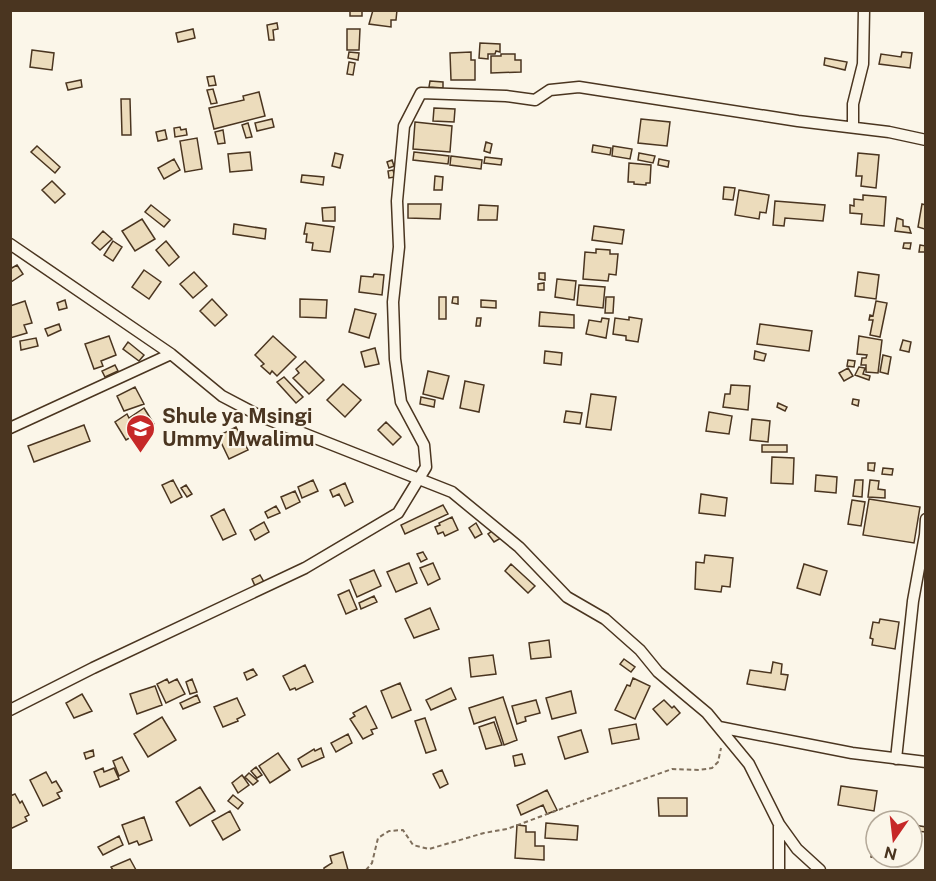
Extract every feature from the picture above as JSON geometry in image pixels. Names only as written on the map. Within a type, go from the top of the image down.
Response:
[{"type":"street","points":[[853,128],[853,104],[863,64],[864,10]]},
{"type":"street","points":[[10,710],[93,668],[305,568],[398,513],[426,467],[424,445],[401,402],[395,359],[393,302],[399,247],[397,201],[404,126],[421,93],[535,99],[550,90],[579,87],[798,121],[889,132],[926,140]]},
{"type":"street","points":[[10,244],[171,354],[222,396],[262,417],[452,492],[519,547],[567,597],[605,619],[640,650],[658,672],[707,713],[749,764],[779,824],[797,849],[820,870]]},
{"type":"street","points":[[10,428],[171,354]]},
{"type":"street","points":[[896,759],[913,601],[926,519]]},
{"type":"street","points":[[719,727],[852,753],[926,762]]},
{"type":"street","points":[[779,824],[779,870]]},
{"type":"path","points":[[366,870],[372,863],[378,838],[389,831],[403,830],[413,845],[429,849],[484,833],[507,830],[593,796],[672,769],[712,768],[718,762],[721,749],[719,727]]},
{"type":"building","points":[[350,10],[362,10],[362,16],[350,16]]},
{"type":"building","points":[[373,10],[397,10],[396,20],[391,20],[391,27],[369,24]]},
{"type":"building","points":[[277,23],[278,29],[273,30],[274,40],[269,40],[267,25]]},
{"type":"building","points":[[193,29],[195,38],[178,42],[176,33]]},
{"type":"building","points":[[347,29],[360,29],[359,50],[347,50]]},
{"type":"building","points":[[480,43],[500,44],[500,52],[488,54],[488,59],[479,58]]},
{"type":"building","points":[[32,50],[54,53],[52,70],[30,67]]},
{"type":"building","points":[[349,52],[359,53],[358,60],[348,58]]},
{"type":"building","points":[[471,52],[471,60],[475,60],[475,80],[451,80],[450,53]]},
{"type":"building","points":[[902,52],[912,53],[910,68],[879,64],[881,54],[901,57]]},
{"type":"building","points":[[501,54],[515,54],[515,60],[521,60],[521,72],[491,73],[491,56],[501,56]]},
{"type":"building","points":[[825,58],[847,62],[845,70],[824,65]]},
{"type":"building","points":[[349,62],[355,63],[353,75],[347,74]]},
{"type":"building","points":[[214,76],[216,85],[209,86],[207,77]]},
{"type":"building","points":[[81,80],[82,87],[68,90],[66,83]]},
{"type":"building","points":[[430,81],[443,82],[443,88],[429,87]]},
{"type":"building","points":[[213,89],[217,103],[211,104],[207,90]]},
{"type":"building","points":[[259,92],[265,116],[214,129],[209,108],[244,100],[243,96]]},
{"type":"building","points":[[121,99],[130,99],[131,135],[122,135]]},
{"type":"building","points":[[434,108],[455,109],[454,122],[433,121]]},
{"type":"building","points":[[272,119],[274,127],[257,131],[255,123]]},
{"type":"building","points":[[641,119],[670,122],[667,146],[638,143]]},
{"type":"building","points":[[415,122],[452,126],[450,152],[413,149]]},
{"type":"building","points":[[248,123],[252,137],[246,138],[242,125]]},
{"type":"building","points":[[180,127],[181,130],[186,129],[187,135],[175,137],[174,128]]},
{"type":"building","points":[[165,130],[167,139],[158,141],[156,132]]},
{"type":"building","points":[[223,130],[225,143],[218,144],[215,132]]},
{"type":"building","points":[[197,138],[202,169],[185,172],[180,141]]},
{"type":"building","points":[[486,142],[492,144],[490,153],[484,151]]},
{"type":"building","points":[[593,145],[611,148],[610,155],[592,152]]},
{"type":"building","points":[[37,146],[60,167],[55,173],[31,152]]},
{"type":"building","points":[[613,146],[632,149],[630,159],[612,156]]},
{"type":"building","points":[[250,152],[252,170],[230,172],[228,154]]},
{"type":"building","points":[[414,152],[449,156],[448,164],[413,160]]},
{"type":"building","points":[[335,153],[343,155],[340,168],[332,166]]},
{"type":"building","points":[[639,153],[655,156],[653,163],[638,160]]},
{"type":"building","points":[[858,153],[879,155],[876,188],[861,186],[862,176],[856,176]]},
{"type":"building","points":[[451,156],[482,160],[481,169],[450,165]]},
{"type":"building","points":[[485,157],[502,159],[501,165],[484,163]]},
{"type":"building","points":[[174,159],[180,170],[164,179],[158,168]]},
{"type":"building","points":[[659,159],[669,161],[668,167],[658,165]]},
{"type":"building","points":[[392,160],[394,166],[389,168],[387,162]]},
{"type":"building","points":[[629,163],[651,165],[650,183],[646,185],[628,182]]},
{"type":"building","points":[[393,170],[395,177],[389,178],[388,171]]},
{"type":"building","points":[[302,175],[324,177],[323,185],[301,182]]},
{"type":"building","points":[[435,176],[443,177],[442,190],[434,190]]},
{"type":"building","points":[[52,181],[65,194],[55,203],[42,190]]},
{"type":"building","points":[[724,187],[735,188],[733,200],[723,199]]},
{"type":"building","points":[[739,190],[769,195],[766,213],[760,212],[759,219],[735,215]]},
{"type":"building","points":[[863,195],[886,197],[884,226],[861,224],[862,214],[850,213],[850,205],[854,206],[854,199],[863,200]]},
{"type":"building","points":[[775,201],[825,205],[823,221],[785,218],[784,226],[773,225]]},
{"type":"building","points":[[408,204],[441,204],[440,219],[408,218]]},
{"type":"building","points":[[922,204],[926,205],[926,233],[925,229],[918,227]]},
{"type":"building","points":[[151,205],[170,220],[164,227],[145,212]]},
{"type":"building","points":[[479,205],[498,206],[497,220],[478,220]]},
{"type":"building","points":[[335,207],[335,221],[323,221],[322,208]]},
{"type":"building","points":[[897,218],[903,220],[903,226],[909,227],[911,233],[895,231]]},
{"type":"building","points":[[142,219],[155,239],[135,251],[122,231]]},
{"type":"building","points":[[306,223],[334,227],[330,252],[312,250],[313,243],[306,242],[307,234],[304,234]]},
{"type":"building","points":[[234,224],[266,229],[265,239],[233,234]]},
{"type":"building","points":[[594,226],[624,230],[622,244],[592,240]]},
{"type":"building","points":[[103,231],[112,239],[100,250],[92,243]]},
{"type":"building","points":[[113,241],[122,247],[113,261],[104,255]]},
{"type":"building","points":[[166,241],[179,257],[169,266],[156,250]]},
{"type":"building","points":[[904,243],[911,243],[910,249],[903,248]]},
{"type":"building","points":[[920,245],[926,246],[925,252],[919,252]]},
{"type":"building","points":[[596,249],[610,250],[610,254],[618,254],[616,275],[609,274],[608,281],[583,279],[585,252],[596,253]]},
{"type":"building","points":[[17,265],[23,274],[11,282],[10,269]]},
{"type":"building","points":[[144,270],[161,282],[149,299],[132,287]]},
{"type":"building","points":[[194,272],[207,286],[193,298],[180,284]]},
{"type":"building","points":[[858,272],[879,275],[876,299],[855,296]]},
{"type":"building","points":[[539,273],[545,273],[545,280],[539,279]]},
{"type":"building","points":[[374,274],[384,275],[382,295],[359,292],[361,276],[373,277]]},
{"type":"building","points":[[557,279],[576,281],[574,300],[555,297]]},
{"type":"building","points":[[544,283],[544,290],[538,290],[538,284]]},
{"type":"building","points":[[579,285],[605,287],[603,308],[577,305]]},
{"type":"building","points":[[439,297],[446,297],[446,319],[439,319]]},
{"type":"building","points":[[453,297],[458,297],[458,304],[452,303]]},
{"type":"building","points":[[606,297],[614,297],[613,313],[605,313]]},
{"type":"building","points":[[212,299],[227,315],[215,326],[200,311]]},
{"type":"building","points":[[300,299],[327,300],[326,318],[300,317]]},
{"type":"building","points":[[65,300],[67,308],[59,310],[57,303]]},
{"type":"building","points":[[481,300],[496,301],[496,308],[481,307]]},
{"type":"building","points":[[25,301],[32,323],[24,325],[27,333],[10,338],[10,306]]},
{"type":"building","points":[[876,301],[887,303],[880,337],[870,335],[873,320],[869,320],[870,315],[873,316]]},
{"type":"building","points":[[355,309],[376,314],[369,338],[349,332]]},
{"type":"building","points":[[540,312],[574,315],[574,328],[539,326]]},
{"type":"building","points":[[629,317],[642,319],[638,342],[626,340],[626,336],[613,334],[615,318],[629,320]]},
{"type":"building","points":[[477,318],[481,318],[480,326],[476,326]]},
{"type":"building","points":[[602,318],[609,319],[606,338],[586,334],[589,320],[601,322]]},
{"type":"building","points":[[59,324],[61,330],[48,336],[45,329]]},
{"type":"building","points":[[760,324],[812,331],[809,351],[757,344]]},
{"type":"building","points":[[109,336],[116,355],[101,361],[103,366],[94,369],[85,344]]},
{"type":"building","points":[[273,336],[296,357],[277,376],[272,371],[270,374],[261,366],[264,364],[255,355]]},
{"type":"building","points":[[859,336],[882,340],[878,373],[866,372],[866,365],[861,365],[862,358],[866,358],[867,355],[857,354]]},
{"type":"building","points":[[36,338],[38,346],[21,350],[20,341]]},
{"type":"building","points":[[903,340],[911,342],[909,352],[900,350]]},
{"type":"building","points":[[128,342],[144,355],[139,361],[123,349]]},
{"type":"building","points":[[375,348],[379,364],[365,367],[361,352]]},
{"type":"building","points":[[545,351],[562,353],[561,365],[544,363]]},
{"type":"building","points":[[755,351],[766,354],[764,361],[754,359]]},
{"type":"building","points":[[883,355],[891,357],[888,374],[880,372]]},
{"type":"building","points":[[848,360],[855,361],[854,367],[847,366]]},
{"type":"building","points":[[305,361],[324,380],[309,394],[293,378],[299,373],[296,369]]},
{"type":"building","points":[[115,365],[118,371],[105,377],[102,371]]},
{"type":"building","points":[[859,367],[865,368],[863,374],[870,376],[869,380],[855,375]]},
{"type":"building","points":[[848,368],[853,376],[844,381],[839,373]]},
{"type":"building","points":[[428,371],[449,376],[443,399],[423,394]]},
{"type":"building","points":[[284,377],[303,397],[296,403],[277,382]]},
{"type":"building","points":[[465,381],[484,385],[479,412],[460,408]]},
{"type":"building","points":[[343,384],[361,400],[345,417],[327,400]]},
{"type":"building","points":[[731,385],[750,386],[748,410],[723,407],[725,394],[730,394]]},
{"type":"building","points":[[135,387],[144,404],[124,411],[117,396]]},
{"type":"building","points":[[591,394],[616,397],[611,430],[586,427]]},
{"type":"building","points":[[421,397],[435,400],[434,407],[420,404]]},
{"type":"building","points":[[853,399],[859,400],[858,406],[852,404]]},
{"type":"building","points":[[778,403],[787,407],[785,411],[777,407]]},
{"type":"building","points":[[144,408],[154,424],[126,440],[115,422],[127,414],[129,418]]},
{"type":"building","points":[[566,411],[582,413],[580,424],[564,422]]},
{"type":"building","points":[[709,412],[732,416],[729,434],[706,431]]},
{"type":"building","points":[[752,419],[770,421],[768,442],[750,440]]},
{"type":"building","points":[[386,422],[401,437],[393,445],[378,430]]},
{"type":"building","points":[[84,425],[90,441],[34,462],[28,446]]},
{"type":"building","points":[[236,427],[248,450],[229,459],[218,436]]},
{"type":"building","points":[[762,445],[787,445],[787,452],[762,452]]},
{"type":"building","points":[[772,457],[794,458],[793,484],[771,483]]},
{"type":"building","points":[[868,463],[875,463],[874,471],[868,470]]},
{"type":"building","points":[[883,468],[893,469],[892,475],[882,474]]},
{"type":"building","points":[[816,475],[837,477],[836,493],[815,491]]},
{"type":"building","points":[[173,480],[182,497],[171,503],[162,485]]},
{"type":"building","points":[[313,480],[318,491],[302,498],[298,487]]},
{"type":"building","points":[[855,480],[863,480],[862,497],[853,496]]},
{"type":"building","points":[[870,480],[879,481],[878,489],[885,490],[885,498],[868,497]]},
{"type":"building","points":[[345,483],[353,502],[345,506],[339,494],[333,497],[330,490]]},
{"type":"building","points":[[186,485],[192,494],[187,497],[181,488]]},
{"type":"building","points":[[295,491],[300,502],[286,509],[281,497]]},
{"type":"building","points":[[701,494],[727,498],[725,516],[699,513]]},
{"type":"building","points":[[869,499],[920,507],[914,543],[863,535]]},
{"type":"building","points":[[852,500],[865,502],[861,526],[848,524]]},
{"type":"building","points":[[443,505],[448,514],[405,534],[401,525]]},
{"type":"building","points":[[276,506],[280,513],[268,518],[265,512]]},
{"type":"building","points":[[224,509],[236,534],[223,540],[211,516]]},
{"type":"building","points":[[452,517],[458,530],[445,536],[443,532],[438,534],[435,527]]},
{"type":"building","points":[[264,522],[269,532],[255,540],[250,530]]},
{"type":"building","points":[[476,523],[482,534],[475,538],[469,528]]},
{"type":"building","points":[[495,529],[501,538],[494,542],[488,534]]},
{"type":"building","points":[[423,552],[427,559],[421,562],[417,554]]},
{"type":"building","points":[[705,555],[733,558],[730,587],[722,586],[721,592],[695,589],[696,562],[704,563]]},
{"type":"building","points":[[409,563],[417,583],[396,592],[387,572]]},
{"type":"building","points":[[433,563],[440,579],[428,585],[420,568]]},
{"type":"building","points":[[511,564],[535,586],[528,593],[505,571]]},
{"type":"building","points":[[804,564],[827,571],[820,595],[797,588]]},
{"type":"building","points":[[374,570],[381,586],[357,597],[350,580]]},
{"type":"building","points":[[260,575],[264,582],[255,586],[252,579]]},
{"type":"building","points":[[349,590],[357,609],[346,614],[338,595]]},
{"type":"building","points":[[374,596],[377,602],[361,609],[359,603]]},
{"type":"building","points":[[430,608],[439,629],[414,638],[405,619]]},
{"type":"building","points":[[880,619],[899,622],[895,649],[872,645],[873,639],[870,638],[873,622],[879,623]]},
{"type":"building","points":[[549,640],[551,657],[531,659],[529,643]]},
{"type":"building","points":[[493,655],[496,674],[471,677],[469,658]]},
{"type":"building","points":[[624,659],[635,667],[631,672],[620,664]]},
{"type":"building","points":[[773,662],[782,664],[781,674],[788,675],[785,690],[747,684],[750,670],[771,673]]},
{"type":"building","points":[[305,665],[313,682],[296,690],[295,688],[290,690],[283,676]]},
{"type":"building","points":[[253,669],[257,675],[247,680],[244,673]]},
{"type":"building","points":[[633,678],[650,686],[635,719],[615,710]]},
{"type":"building","points":[[167,679],[169,683],[177,679],[185,694],[166,703],[157,684]]},
{"type":"building","points":[[192,679],[197,692],[190,694],[186,682]]},
{"type":"building","points":[[400,683],[411,710],[392,718],[381,691]]},
{"type":"building","points":[[155,686],[162,705],[137,714],[130,694]]},
{"type":"building","points":[[451,688],[456,699],[431,710],[426,700]]},
{"type":"building","points":[[571,691],[576,713],[552,719],[546,698]]},
{"type":"building","points":[[82,694],[92,711],[74,718],[66,703]]},
{"type":"building","points":[[197,695],[200,702],[183,709],[180,703]]},
{"type":"building","points":[[503,697],[517,740],[504,745],[495,717],[474,724],[469,708]]},
{"type":"building","points":[[237,698],[245,715],[237,719],[238,721],[223,727],[214,707]]},
{"type":"building","points":[[536,700],[540,713],[525,717],[526,721],[517,724],[512,706]]},
{"type":"building","points":[[664,700],[680,713],[667,725],[653,709]]},
{"type":"building","points":[[366,706],[377,728],[371,730],[373,734],[363,739],[350,719],[355,716],[353,713]]},
{"type":"building","points":[[162,717],[176,740],[148,757],[134,734]]},
{"type":"building","points":[[425,718],[436,750],[426,753],[415,721]]},
{"type":"building","points":[[494,722],[502,745],[486,749],[479,727]]},
{"type":"building","points":[[636,724],[639,739],[612,744],[609,729]]},
{"type":"building","points":[[581,730],[588,752],[565,759],[558,737]]},
{"type":"building","points":[[348,734],[352,743],[336,752],[331,743]]},
{"type":"building","points":[[321,748],[324,757],[302,767],[298,759],[314,749],[315,751]]},
{"type":"building","points":[[93,750],[94,756],[86,759],[84,753]]},
{"type":"building","points":[[278,753],[290,770],[270,783],[259,766]]},
{"type":"building","points":[[522,754],[525,764],[515,766],[513,756]]},
{"type":"building","points":[[122,757],[129,771],[119,776],[113,761]]},
{"type":"building","points":[[256,767],[262,775],[257,778],[251,771]]},
{"type":"building","points":[[103,768],[104,772],[114,768],[119,779],[100,787],[94,772]]},
{"type":"building","points":[[442,770],[448,784],[440,788],[433,774]]},
{"type":"building","points":[[46,772],[52,783],[56,781],[62,791],[57,793],[60,798],[43,806],[30,780]]},
{"type":"building","points":[[249,773],[258,781],[253,785],[245,777]]},
{"type":"building","points":[[242,775],[249,785],[238,793],[232,783]]},
{"type":"building","points":[[841,786],[877,791],[874,809],[838,805]]},
{"type":"building","points":[[200,787],[215,811],[190,826],[176,802]]},
{"type":"building","points":[[547,790],[557,810],[547,814],[543,805],[521,815],[517,805]]},
{"type":"building","points":[[15,794],[20,803],[22,801],[29,815],[25,817],[27,821],[10,829],[10,796]]},
{"type":"building","points":[[233,795],[243,803],[238,809],[228,801]]},
{"type":"building","points":[[658,798],[687,798],[687,816],[659,816]]},
{"type":"building","points":[[230,811],[240,830],[223,840],[212,821]]},
{"type":"building","points":[[144,817],[152,840],[139,845],[137,841],[129,844],[122,825]]},
{"type":"building","points":[[546,823],[578,826],[577,840],[545,838]]},
{"type":"building","points":[[517,825],[526,826],[526,832],[535,832],[535,846],[544,846],[544,860],[515,858]]},
{"type":"building","points":[[119,836],[123,845],[103,855],[98,847]]},
{"type":"building","points":[[343,852],[348,870],[324,870],[332,863],[330,856]]},
{"type":"building","points":[[130,859],[136,870],[113,870],[111,867]]},
{"type":"place","name":"Shule ya Msingi Ummy Mwalimu","points":[[141,454]]}]
